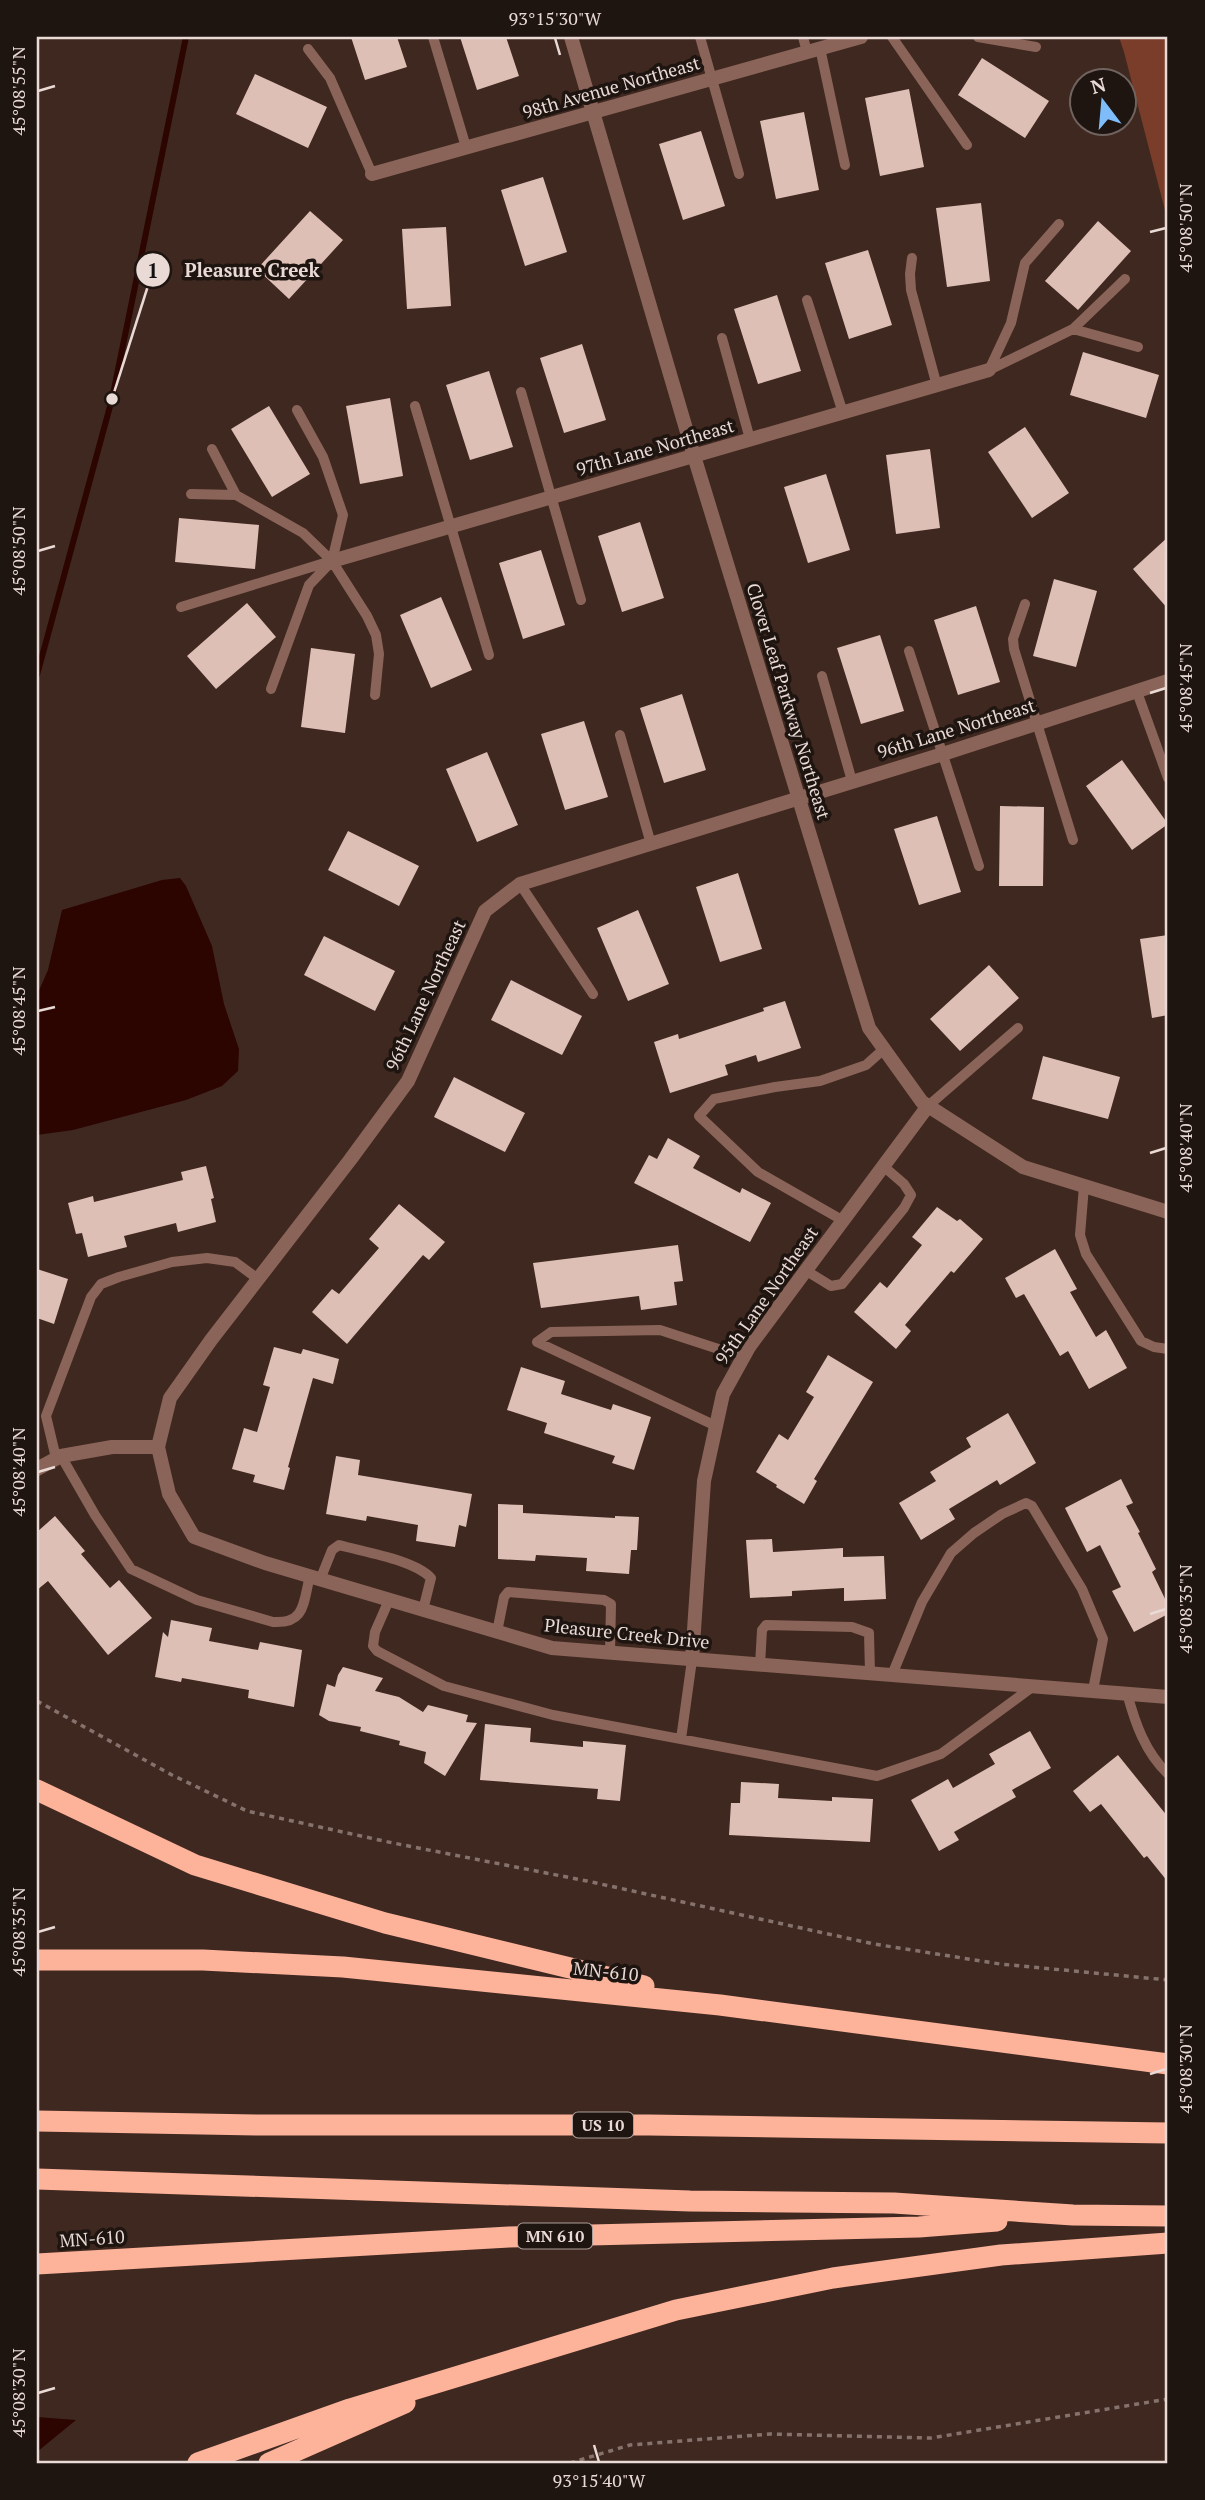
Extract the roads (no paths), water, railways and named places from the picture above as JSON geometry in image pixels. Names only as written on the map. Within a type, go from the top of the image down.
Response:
[{"type":"highway","points":[[37,1790],[195,1865],[385,1923],[720,2005]]},
{"type":"highway","name":"MN-610","points":[[37,1960],[203,1961],[344,1966],[720,2005],[1168,2064]]},
{"type":"highway","name":"US 10","points":[[37,2121],[260,2125],[638,2125],[1168,2133]]},
{"type":"highway","points":[[37,2179],[690,2201],[894,2203],[1073,2215],[1168,2216]]},
{"type":"highway","name":"MN-610","points":[[37,2264],[509,2237],[919,2227],[1073,2215]]},
{"type":"highway","points":[[198,2463],[350,2409],[676,2310],[833,2278],[1001,2255],[1168,2243]]},
{"type":"highway","points":[[269,2463],[480,2369]]},
{"type":"street","name":"Clover Leaf Parkway Northeast","points":[[571,37],[694,456],[869,1028],[922,1102],[1023,1167],[1168,1211]]},
{"type":"street","name":"98th Avenue Northeast","points":[[372,174],[860,37]]},
{"type":"street","name":"97th Lane Northeast","points":[[331,561],[989,370]]},
{"type":"street","name":"96th Lane Northeast","points":[[158,1447],[170,1398],[408,1081],[485,911],[520,884],[943,754],[1168,681]]},
{"type":"street","name":"95th Lane Northeast","points":[[692,1660],[704,1481],[723,1394],[743,1357],[928,1105]]},
{"type":"street","points":[[37,1469],[59,1457],[112,1447],[158,1447]]},
{"type":"street","name":"Pleasure Creek Drive","points":[[158,1447],[169,1494],[194,1537],[265,1563],[552,1648],[1168,1697]]},
{"type":"lane","points":[[433,37],[466,147]]},
{"type":"lane","points":[[700,37],[740,174]]},
{"type":"lane","points":[[803,37],[814,50],[845,165]]},
{"type":"lane","points":[[892,37],[967,145]]},
{"type":"lane","points":[[978,37],[1036,47]]},
{"type":"lane","points":[[308,49],[330,78],[372,174]]},
{"type":"lane","points":[[989,370],[1011,323],[1025,264],[1059,224]]},
{"type":"lane","points":[[912,258],[911,290],[937,386]]},
{"type":"lane","points":[[989,370],[1073,329],[1125,279]]},
{"type":"lane","points":[[807,300],[843,413]]},
{"type":"lane","points":[[1073,329],[1138,347]]},
{"type":"lane","points":[[722,338],[750,439]]},
{"type":"lane","points":[[520,392],[581,600]]},
{"type":"lane","points":[[415,406],[489,655]]},
{"type":"lane","points":[[271,689],[309,585],[331,561],[344,515],[323,457],[297,410]]},
{"type":"lane","points":[[212,449],[236,495]]},
{"type":"lane","points":[[191,494],[236,495],[303,533],[331,561],[367,616],[376,635],[379,654],[375,695]]},
{"type":"lane","points":[[181,607],[331,561]]},
{"type":"lane","points":[[1025,604],[1013,639],[1014,649],[1073,840]]},
{"type":"lane","points":[[909,652],[979,866]]},
{"type":"lane","points":[[822,677],[852,781]]},
{"type":"lane","points":[[1137,692],[1168,778]]},
{"type":"lane","points":[[620,735],[651,844]]},
{"type":"lane","points":[[520,884],[593,995]]},
{"type":"lane","points":[[928,1105],[1018,1028]]},
{"type":"lane","points":[[842,1220],[758,1172],[699,1116],[714,1099],[775,1087],[820,1082],[866,1065],[884,1049]]},
{"type":"lane","points":[[805,1270],[831,1286],[842,1284],[904,1208],[911,1195],[904,1184],[882,1165]]},
{"type":"lane","points":[[1084,1186],[1080,1235],[1086,1254],[1141,1341],[1168,1349]]},
{"type":"lane","points":[[258,1279],[235,1262],[207,1258],[172,1262],[101,1284],[91,1297],[46,1416],[59,1457],[131,1569],[197,1600],[273,1622],[293,1621],[300,1615],[315,1578],[332,1549],[339,1545],[424,1570],[431,1578],[423,1610]]},
{"type":"lane","points":[[716,1426],[537,1342],[551,1332],[660,1330],[743,1357]]},
{"type":"lane","points":[[892,1675],[922,1602],[951,1553],[1002,1514],[1026,1503],[1032,1506],[1082,1589],[1103,1639],[1093,1690]]},
{"type":"lane","points":[[497,1632],[504,1597],[508,1592],[604,1600],[611,1604],[610,1653]]},
{"type":"lane","points":[[389,1600],[375,1632],[373,1646],[377,1651],[444,1686],[553,1715],[877,1776],[942,1754],[1036,1685]]},
{"type":"lane","points":[[761,1665],[762,1630],[766,1625],[852,1628],[869,1633],[870,1673]]},
{"type":"lane","points":[[681,1739],[692,1660]]},
{"type":"lane","points":[[1127,1693],[1136,1725],[1156,1763],[1168,1774]]},
{"type":"waterway","points":[[37,675],[112,399],[186,37]]},
{"type":"place","name":"Pleasure Creek","points":[[112,399]]}]
